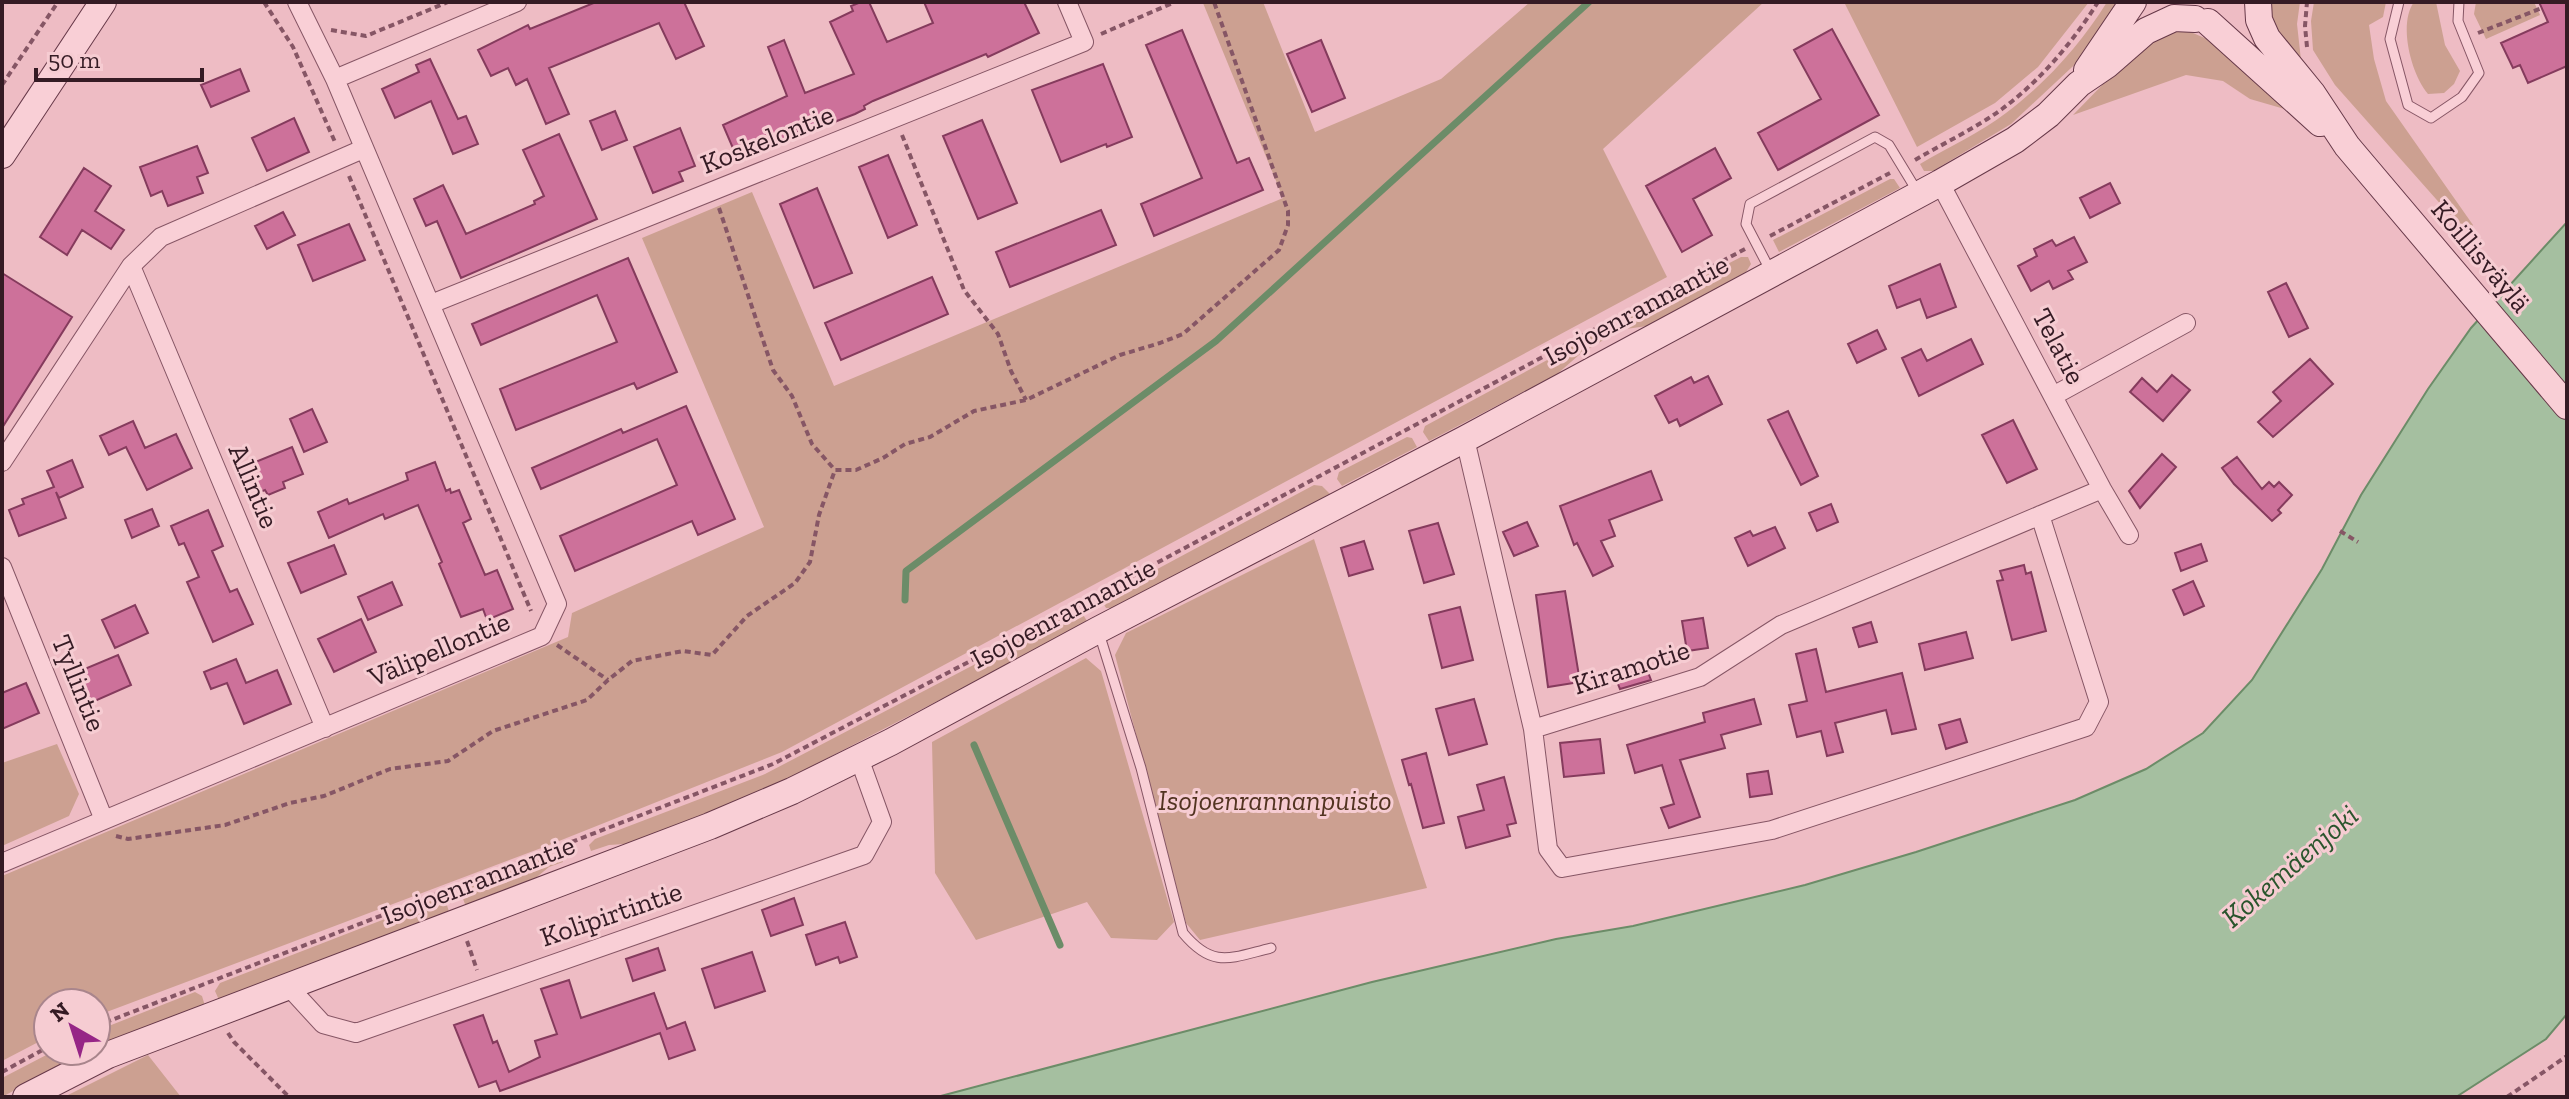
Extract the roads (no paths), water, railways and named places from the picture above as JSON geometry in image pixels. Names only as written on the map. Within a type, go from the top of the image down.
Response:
[{"type":"street","points":[[2,155],[103,2]]},
{"type":"street","name":"Välipellontie","points":[[2,863],[542,636],[557,604],[335,79],[297,2]]},
{"type":"street","points":[[335,79],[517,2]]},
{"type":"street","name":"Koskelontie","points":[[431,304],[1084,42],[1067,2]]},
{"type":"street","name":"Isojoenrannantie","points":[[2079,84],[2133,2]]},
{"type":"street","name":"Koillisväylä","points":[[2169,2],[2182,14],[2201,21],[2347,146]]},
{"type":"street","name":"Isojoenrannantie","points":[[26,1097],[108,1055],[710,826],[792,791],[1465,439],[1930,188],[2015,140],[2048,115],[2079,84],[2153,26],[2174,18],[2201,21],[2233,18],[2256,2]]},
{"type":"street","name":"Koillisväylä","points":[[2256,2],[2267,38],[2312,93],[2347,146],[2567,406]]},
{"type":"street","points":[[2,462],[131,266],[161,237],[363,149]]},
{"type":"street","name":"Telatie","points":[[1930,188],[2053,396],[2129,535]]},
{"type":"street","name":"Allintie","points":[[131,266],[325,728]]},
{"type":"street","points":[[2053,396],[2186,323]]},
{"type":"street","points":[[1465,439],[1533,729],[1548,849],[1562,868],[1772,830],[2086,727],[2099,702],[2040,515]]},
{"type":"street","name":"Kiramotie","points":[[1533,729],[1700,677],[1781,625],[2102,489]]},
{"type":"street","name":"Tyllintie","points":[[2,567],[104,820]]},
{"type":"street","name":"Kolipirtintie","points":[[289,987],[323,1024],[356,1033],[864,855],[882,822],[859,758]]},
{"type":"lane","points":[[2399,2],[2390,39],[2408,105],[2431,118],[2462,97],[2479,73],[2458,21],[2459,2]]},
{"type":"lane","points":[[1772,273],[1746,224],[1750,204],[1875,137],[1889,145],[1903,167],[1930,188]]},
{"type":"lane","points":[[1098,630],[1141,768],[1183,933],[1196,949],[1216,959],[1271,948]]},
{"type":"water","name":"Kokemäenjoki","points":[[2567,222],[2567,1014],[2546,1039],[2456,1097],[937,1097],[1372,982],[1556,939],[1633,926],[1805,885],[2075,800],[2146,769],[2203,733],[2252,680],[2322,569],[2361,495],[2428,389],[2471,328]]},
{"type":"waterway","points":[[905,600],[906,571],[1216,341],[1589,2]]},
{"type":"waterway","points":[[974,745],[1060,945]]},
{"type":"park label","name":"Isojoenrannanpuisto","points":[[1275,800]]}]
